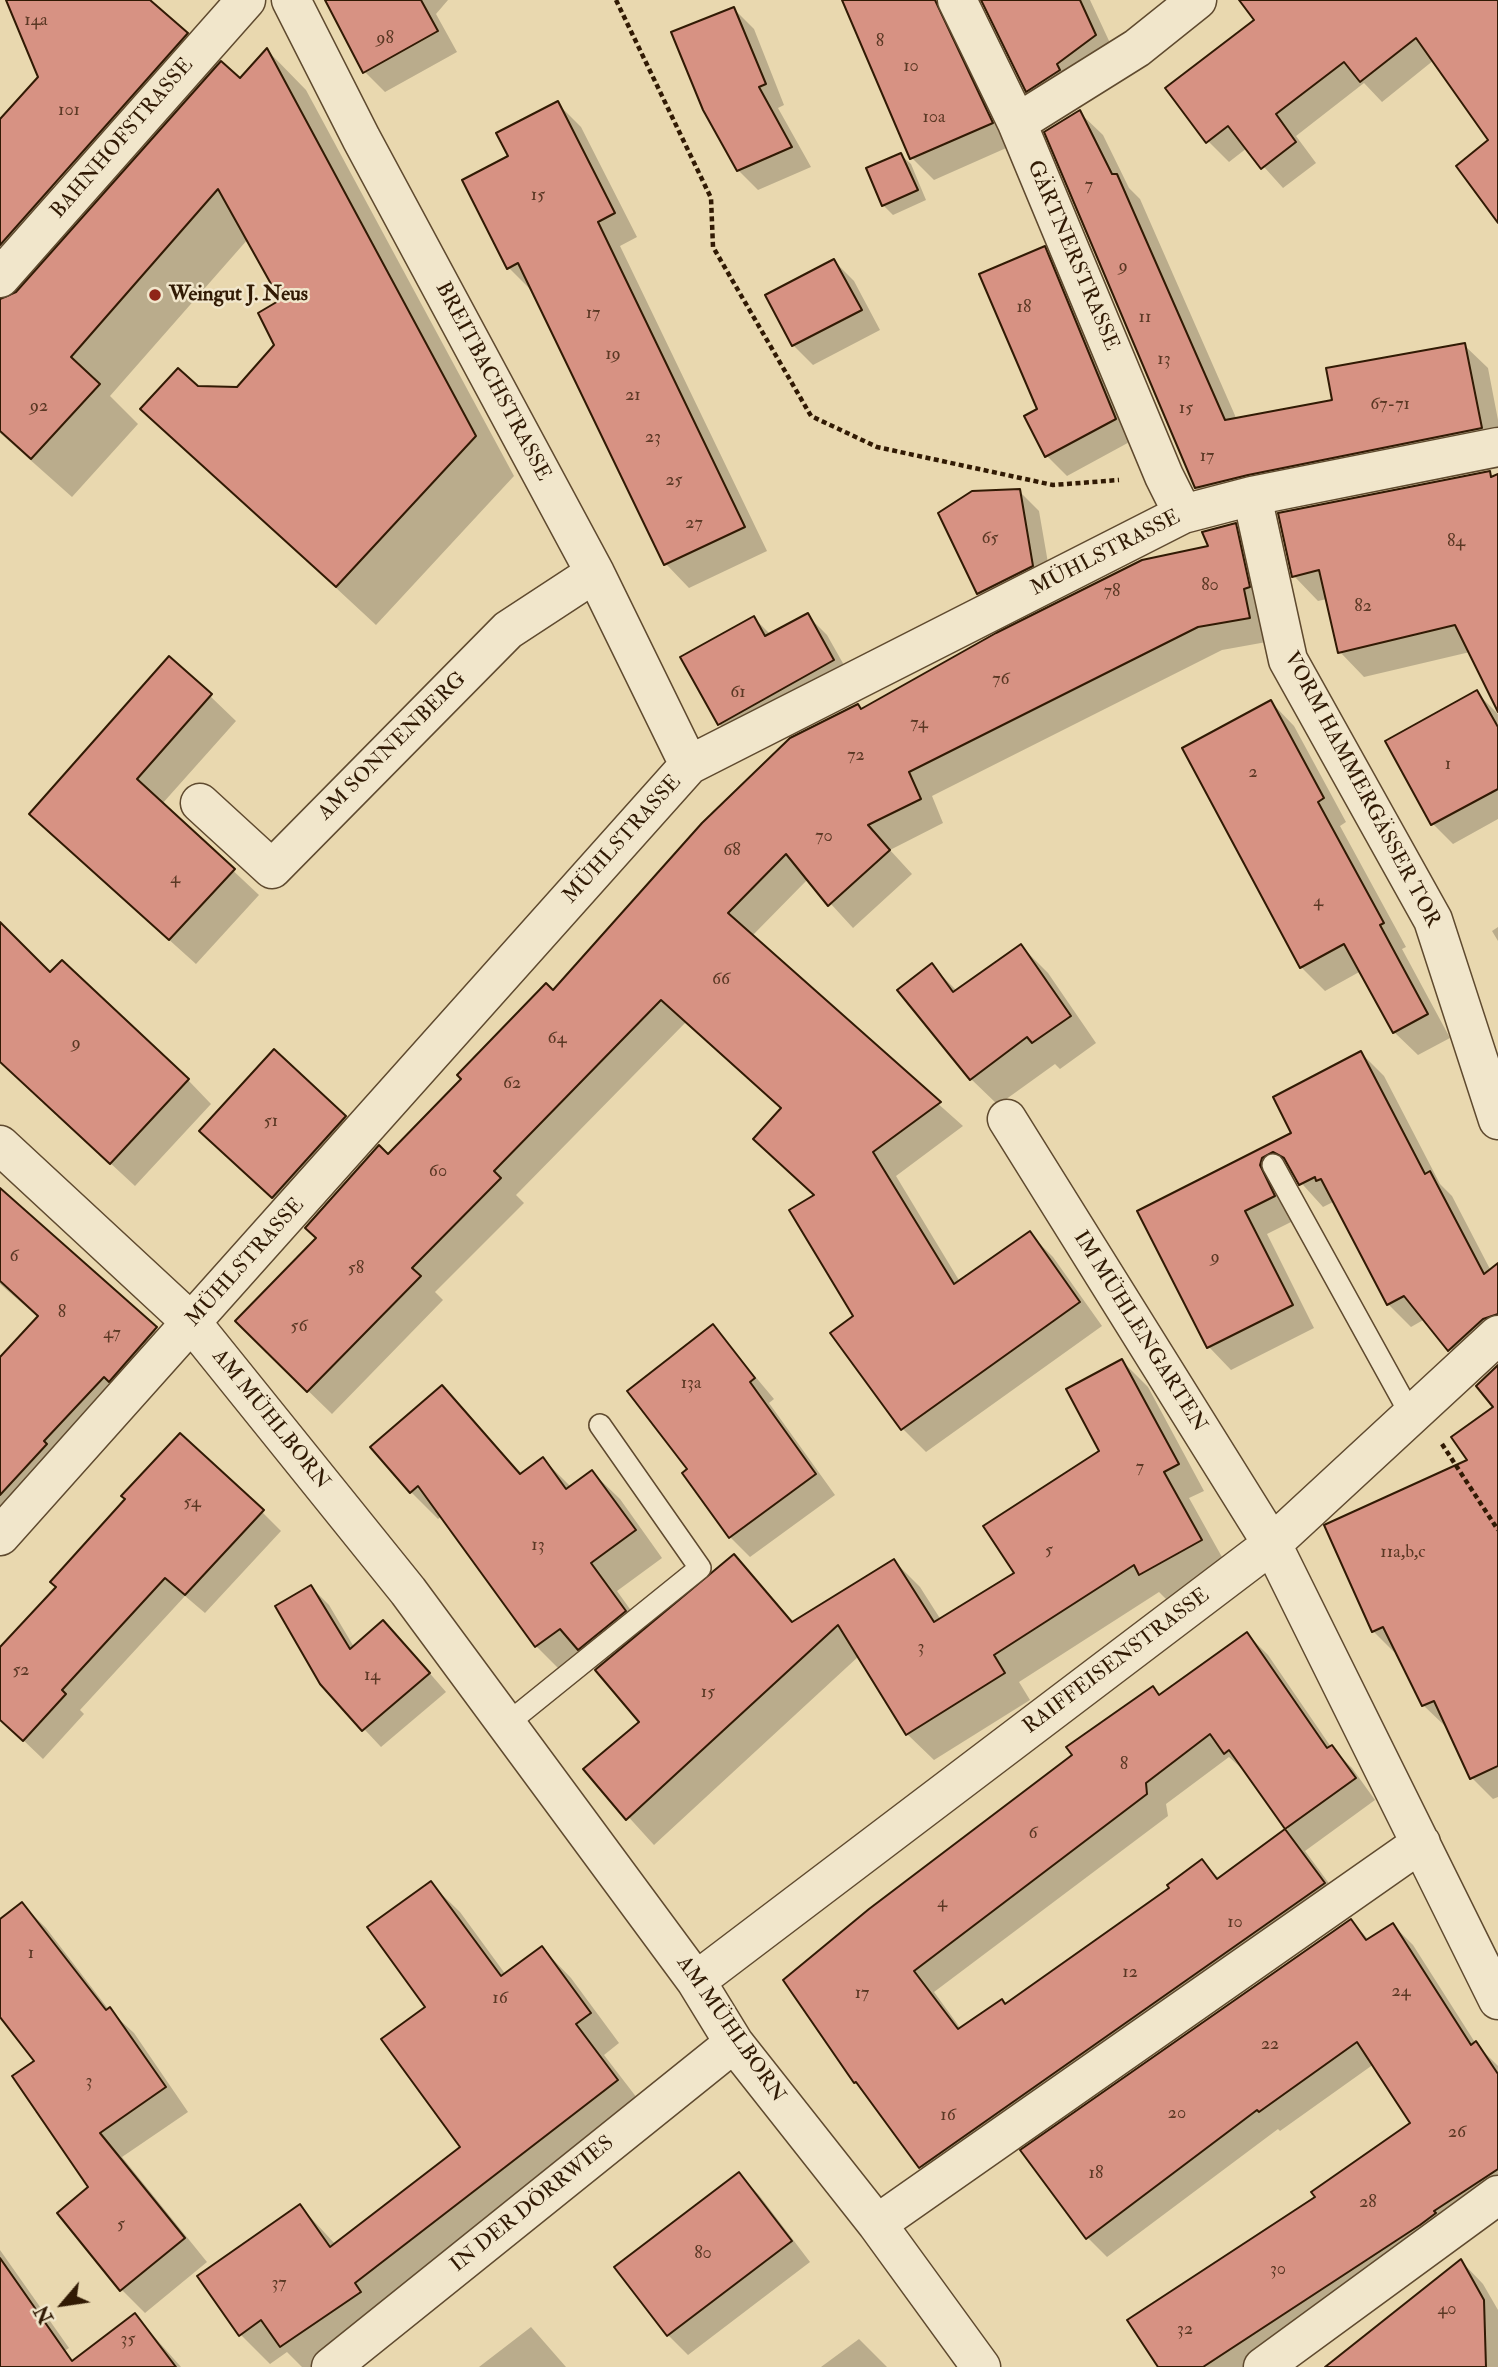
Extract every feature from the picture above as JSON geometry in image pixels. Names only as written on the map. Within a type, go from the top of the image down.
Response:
[{"type":"street","name":"BAHNHOFSTRASSE","points":[[0,278],[246,0]]},
{"type":"street","name":"BREITBACHSTRASSE","points":[[291,0],[361,138],[595,573],[689,765]]},
{"type":"street","name":"GÄRTNERSTRASSE","points":[[957,0],[1017,123],[1164,476],[1183,514]]},
{"type":"street","points":[[1017,123],[1137,48],[1197,0]]},
{"type":"street","name":"MÜHLSTRASSE","points":[[0,1536],[689,765],[1183,514],[1252,496],[1498,447]]},
{"type":"street","name":"VORM HAMMERGÄSSER TOR","points":[[1252,496],[1288,660],[1433,920],[1498,1121]]},
{"type":"street","name":"AM SONNENBERG","points":[[201,803],[272,869],[508,630],[595,573]]},
{"type":"street","name":"IM MÜHLENGARTEN","points":[[1007,1119],[1272,1544]]},
{"type":"street","name":"AM MÜHLBORN","points":[[0,1145],[192,1323],[408,1591],[696,1981],[734,2043],[877,2224],[981,2367]]},
{"type":"street","points":[[1498,1335],[1272,1544],[1498,2000]]},
{"type":"street","name":"RAIFFEISENSTRASSE","points":[[696,1981],[1272,1544]]},
{"type":"street","points":[[877,2224],[1421,1843]]},
{"type":"street","name":"IN DER DÖRRWIES","points":[[331,2367],[734,2043]]},
{"type":"street","points":[[1263,2367],[1498,2195]]},
{"type":"lane","points":[[1273,1165],[1415,1412]]},
{"type":"lane","points":[[508,1723],[700,1569],[600,1425]]},
{"type":"path","points":[[616,0],[711,198],[713,247],[811,416],[877,447],[1053,485],[1164,476]]},
{"type":"path","points":[[1415,1412],[1498,1530]]},
{"type":"building","points":[[6,0],[150,0],[188,33],[0,245],[0,119],[38,77]]},
{"type":"building","points":[[325,0],[421,0],[438,31],[363,73]]},
{"type":"building","points":[[842,0],[935,0],[993,123],[910,159]]},
{"type":"building","points":[[981,0],[1080,0],[1096,35],[1057,64],[1060,70],[1026,92]]},
{"type":"building","points":[[1239,0],[1498,0],[1498,223],[1456,166],[1488,140],[1416,38],[1360,82],[1344,62],[1276,114],[1296,142],[1261,169],[1228,126],[1206,143],[1165,88],[1254,20]]},
{"type":"building","points":[[734,7],[766,84],[759,87],[792,147],[737,171],[703,110],[671,32]]},
{"type":"building","points":[[267,48],[476,436],[336,587],[140,409],[178,368],[198,386],[237,387],[274,345],[258,313],[280,300],[218,189],[71,357],[100,384],[31,459],[0,431],[0,299],[16,292],[221,61],[240,78]]},
{"type":"building","points":[[558,101],[615,213],[598,222],[745,527],[664,565],[518,263],[507,269],[462,180],[508,156],[496,133]]},
{"type":"building","points":[[1080,110],[1112,174],[1117,174],[1225,420],[1332,400],[1326,368],[1465,343],[1482,428],[1195,488],[1044,132]]},
{"type":"building","points":[[901,153],[918,190],[882,206],[866,168]]},
{"type":"building","points":[[1045,246],[1116,419],[1045,457],[1024,416],[1037,409],[979,274]]},
{"type":"building","points":[[834,259],[862,310],[792,346],[765,295]]},
{"type":"building","points":[[1490,471],[1491,477],[1498,474],[1498,712],[1455,625],[1338,653],[1319,570],[1292,577],[1278,513]]},
{"type":"building","points":[[1020,489],[1033,566],[977,594],[938,513],[972,491]]},
{"type":"building","points":[[1236,523],[1250,587],[1244,589],[1250,618],[1198,627],[909,772],[921,799],[868,825],[890,850],[828,906],[786,854],[728,913],[941,1102],[873,1152],[954,1284],[1030,1231],[1080,1302],[901,1430],[830,1333],[853,1316],[789,1210],[814,1195],[753,1139],[781,1108],[661,1000],[494,1171],[501,1178],[412,1268],[421,1276],[307,1392],[235,1321],[316,1238],[305,1228],[379,1145],[388,1154],[461,1079],[457,1075],[546,983],[553,990],[702,823],[790,738],[858,704],[861,709],[996,633],[1142,560],[1208,546],[1202,532]]},
{"type":"building","points":[[808,613],[834,660],[718,725],[680,657],[754,616],[765,636]]},
{"type":"building","points":[[169,656],[212,694],[137,779],[235,869],[169,940],[29,814]]},
{"type":"building","points":[[1477,690],[1498,727],[1498,789],[1431,825],[1385,741]]},
{"type":"building","points":[[1271,700],[1324,798],[1318,802],[1384,923],[1380,925],[1428,1014],[1393,1033],[1344,944],[1300,968],[1182,748]]},
{"type":"building","points":[[0,922],[50,972],[62,960],[189,1079],[110,1164],[0,1062]]},
{"type":"building","points":[[1021,944],[1071,1016],[1032,1043],[1027,1037],[970,1080],[897,990],[932,963],[953,992]]},
{"type":"building","points":[[274,1049],[346,1116],[272,1198],[199,1131]]},
{"type":"building","points":[[1361,1051],[1425,1174],[1430,1171],[1484,1274],[1498,1263],[1498,1314],[1483,1319],[1448,1351],[1404,1296],[1387,1305],[1321,1179],[1316,1181],[1315,1177],[1299,1185],[1284,1158],[1273,1152],[1262,1158],[1260,1165],[1275,1196],[1245,1211],[1293,1305],[1207,1348],[1137,1211],[1291,1133],[1273,1097]]},
{"type":"building","points":[[0,1188],[157,1327],[109,1382],[104,1377],[44,1441],[47,1444],[0,1495],[0,1357],[38,1316],[0,1281]]},
{"type":"building","points":[[713,1324],[755,1378],[750,1382],[816,1474],[729,1538],[682,1473],[687,1469],[627,1391]]},
{"type":"building","points":[[1122,1359],[1179,1464],[1164,1472],[1202,1540],[1139,1575],[1134,1565],[994,1655],[1005,1673],[906,1735],[838,1625],[626,1820],[583,1769],[639,1722],[595,1670],[734,1554],[792,1622],[894,1559],[934,1622],[1014,1573],[983,1526],[1099,1451],[1066,1389]]},
{"type":"building","points":[[1498,1365],[1498,1766],[1470,1779],[1434,1701],[1422,1706],[1383,1627],[1372,1632],[1324,1525],[1467,1460],[1451,1437],[1493,1407],[1476,1386]]},
{"type":"building","points":[[442,1385],[520,1474],[543,1457],[566,1489],[592,1470],[636,1530],[591,1563],[626,1611],[578,1650],[560,1629],[535,1647],[418,1486],[410,1493],[370,1447]]},
{"type":"building","points":[[180,1433],[264,1510],[185,1595],[165,1578],[62,1690],[66,1694],[23,1741],[0,1720],[0,1647],[56,1587],[50,1582],[125,1499],[121,1496]]},
{"type":"building","points":[[311,1585],[350,1649],[383,1620],[430,1673],[362,1731],[320,1684],[275,1606]]},
{"type":"building","points":[[1247,1632],[1327,1748],[1332,1745],[1356,1778],[1285,1829],[1325,1883],[919,2168],[856,2082],[854,2083],[783,1980],[869,1909],[1072,1755],[1066,1747],[1153,1686],[1159,1695]],"holes":[[[1210,1734],[1224,1754],[1229,1750],[1285,1829],[1217,1879],[1202,1859],[1167,1885],[1169,1888],[1005,2004],[1002,1999],[958,2029],[914,1971],[1147,1794],[1146,1783]]]},
{"type":"building","points":[[431,1881],[501,1976],[542,1946],[591,2013],[576,2024],[618,2080],[355,2283],[361,2292],[280,2347],[261,2320],[239,2336],[197,2276],[300,2204],[330,2247],[460,2147],[381,2039],[425,2007],[367,1927]]},
{"type":"building","points":[[22,1902],[106,2010],[110,2007],[166,2087],[100,2133],[185,2238],[120,2291],[57,2213],[88,2187],[12,2076],[34,2061],[0,2017],[0,1919]]},
{"type":"building","points":[[1351,1919],[1366,1940],[1393,1923],[1471,2045],[1476,2041],[1498,2074],[1498,2169],[1434,2211],[1436,2213],[1420,2225],[1203,2367],[1158,2367],[1127,2320],[1315,2197],[1311,2192],[1410,2123],[1357,2042],[1259,2112],[1257,2110],[1086,2239],[1020,2150]]},
{"type":"building","points":[[739,2172],[792,2241],[667,2336],[614,2267]]},
{"type":"building","points":[[0,2258],[72,2361],[135,2313],[176,2367],[0,2367]]},
{"type":"building","points":[[1461,2259],[1484,2300],[1486,2367],[1325,2367]]},
{"type":"place","name":"Weingut J. Neus","points":[[155,295]]}]
